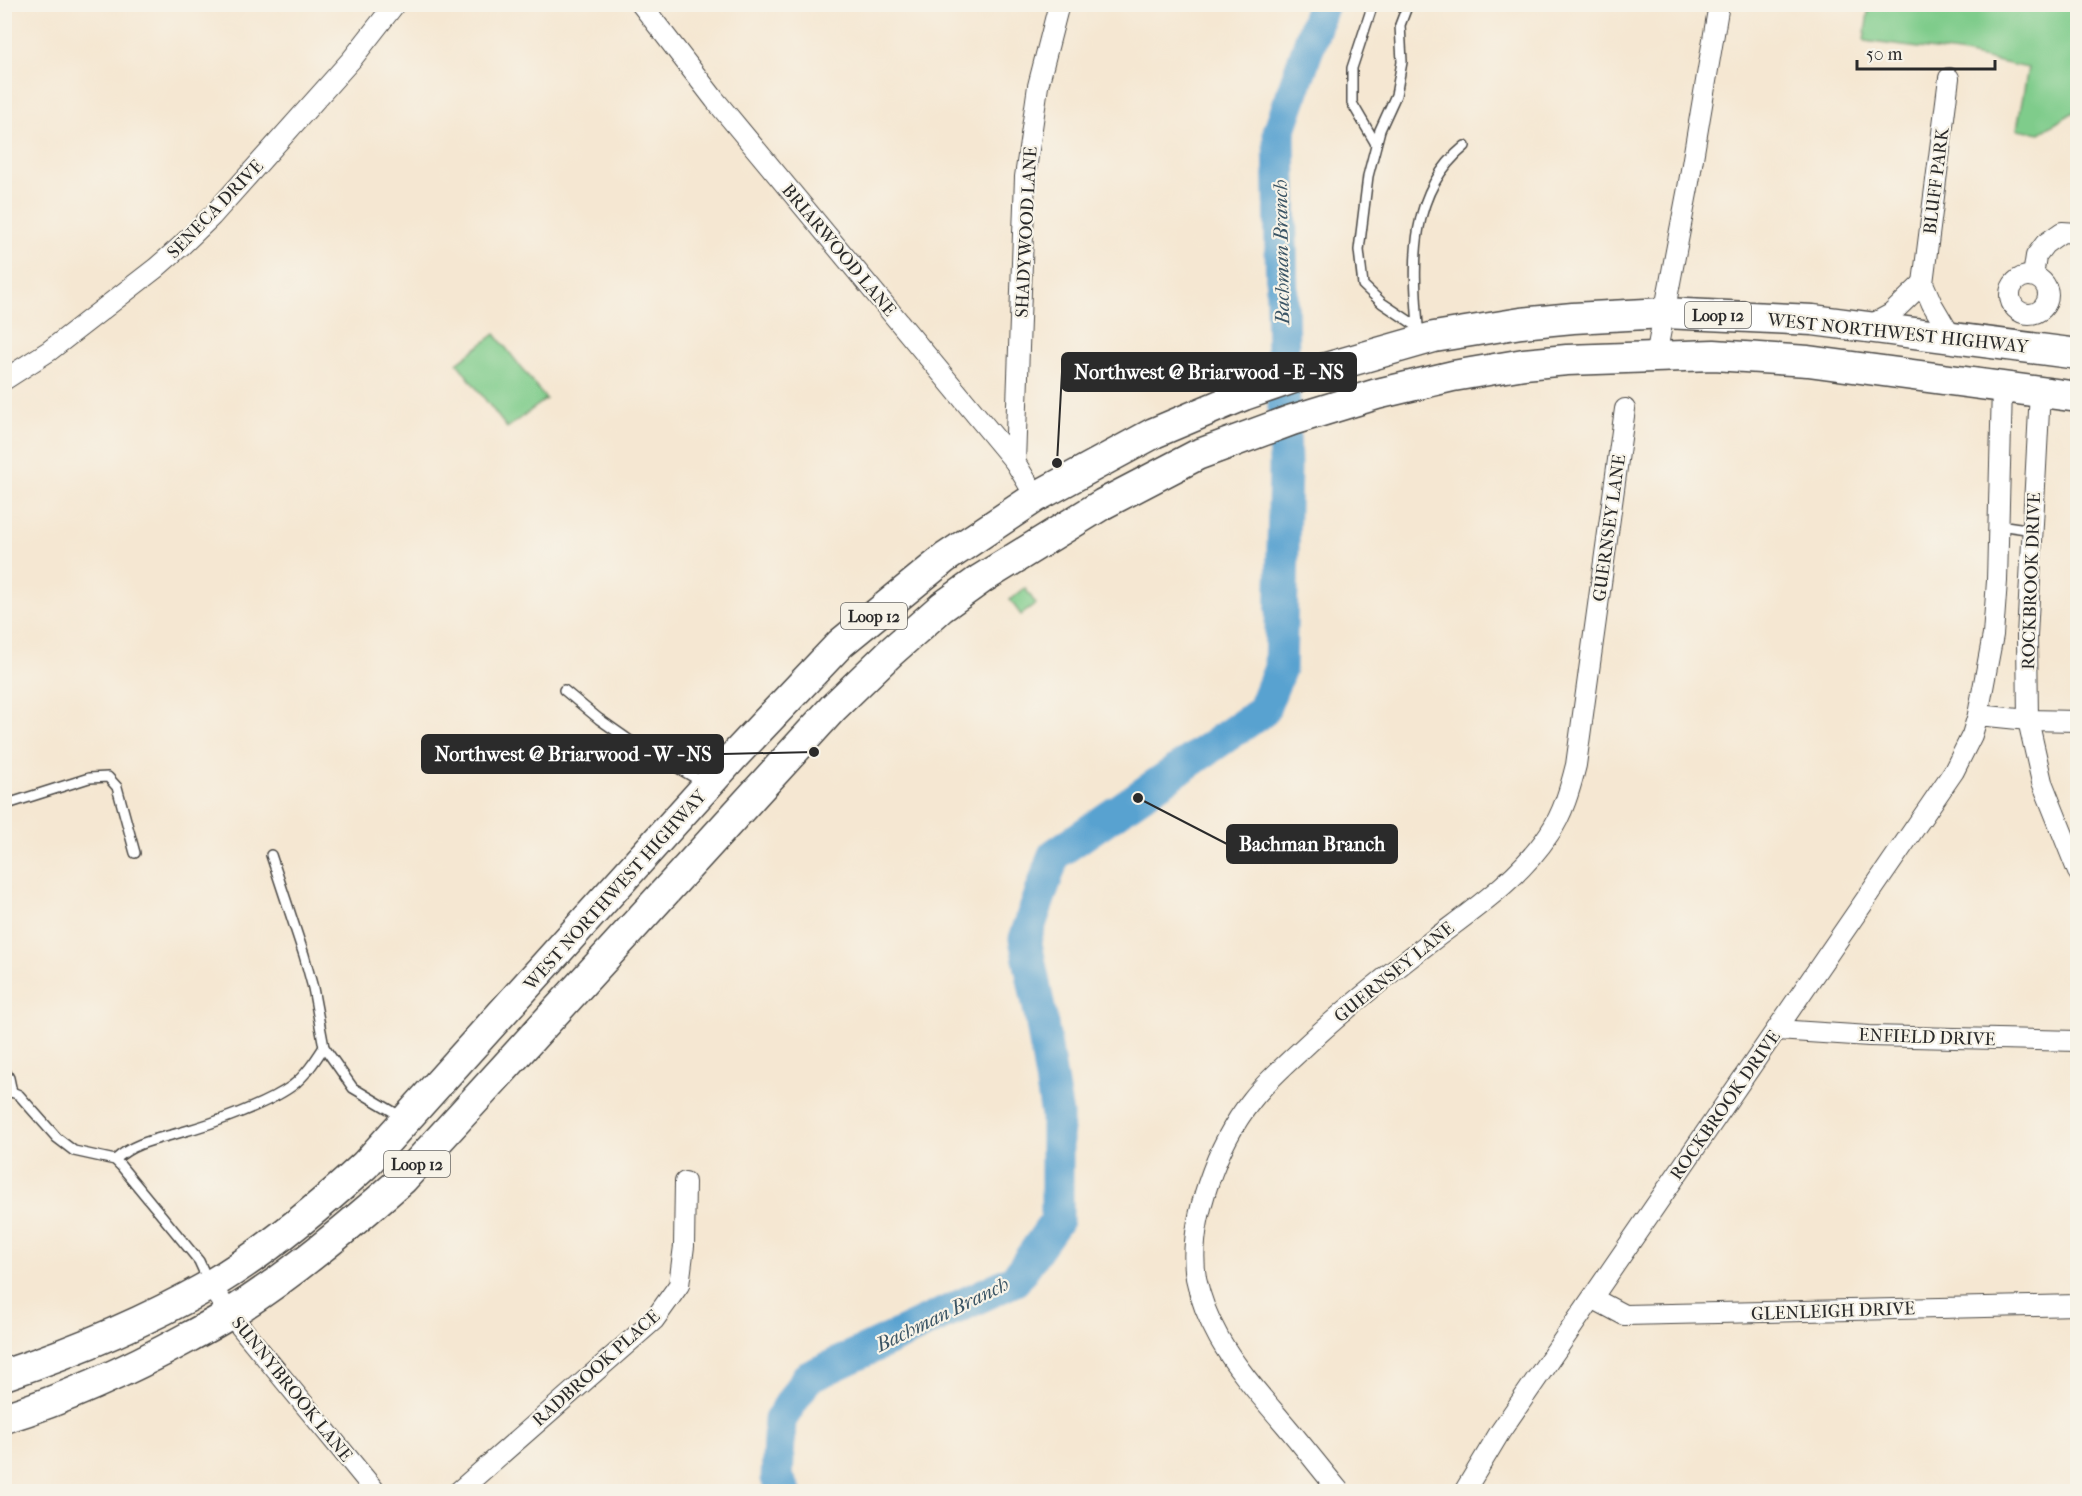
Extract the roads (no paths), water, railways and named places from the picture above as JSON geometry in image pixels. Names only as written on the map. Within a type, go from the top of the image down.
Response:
[{"type":"main road","name":"WEST NORTHWEST HIGHWAY","points":[[4,1374],[107,1337],[210,1285],[272,1243],[334,1194],[366,1165],[732,758],[841,644],[945,558],[1036,496],[1154,433],[1244,395],[1421,336],[1562,319],[1664,313],[1813,320],[2078,354]]},
{"type":"main road","points":[[2002,388],[2026,348]]},
{"type":"main road","points":[[2026,348],[2040,392]]},
{"type":"main road","name":"WEST NORTHWEST HIGHWAY","points":[[4,1418],[106,1379],[230,1314],[300,1265],[403,1179],[834,708],[891,652],[962,593],[1056,531],[1124,492],[1197,456],[1292,420],[1377,394],[1454,376],[1524,364],[1714,355],[1808,361],[2078,397]]},
{"type":"main road","points":[[1036,496],[1056,531]]},
{"type":"main road","points":[[632,870],[661,897]]},
{"type":"street","name":"SENECA DRIVE","points":[[4,380],[49,351],[156,268],[204,224],[352,59],[395,4]]},
{"type":"street","name":"BRIARWOOD LANE","points":[[641,4],[715,100],[1015,462],[1036,496]]},
{"type":"street","name":"SHADYWOOD LANE","points":[[1015,462],[1019,411],[1025,177],[1038,86],[1059,4]]},
{"type":"street","points":[[1656,356],[1719,4]]},
{"type":"street","name":"BLUFF PARK","points":[[1923,283],[1948,78]]},
{"type":"street","points":[[2033,276],[2036,256],[2045,244],[2062,232],[2078,233]]},
{"type":"street","points":[[2033,276],[2043,282],[2048,294],[2044,305],[2035,313],[2029,314],[2023,313],[2014,306],[2010,290],[2016,280],[2033,276]]},
{"type":"street","points":[[1867,327],[1891,314],[1923,283],[1932,304],[1952,338]]},
{"type":"street","points":[[2026,348],[2029,314]]},
{"type":"street","name":"ROCKBROOK DRIVE","points":[[1464,1491],[1500,1432],[1594,1299],[1626,1248],[1954,771],[1972,735],[1993,635],[1999,525],[2002,388]]},
{"type":"street","name":"ROCKBROOK DRIVE","points":[[2040,392],[2027,636],[2028,720],[2042,782],[2078,872]]},
{"type":"street","name":"GUERNSEY LANE","points":[[1340,1491],[1243,1375],[1210,1319],[1196,1278],[1195,1258],[1204,1192],[1240,1116],[1262,1087],[1332,1022],[1490,896],[1528,860],[1553,827],[1571,786],[1576,765],[1625,409]]},
{"type":"street","points":[[1978,715],[2028,720],[2078,721]]},
{"type":"street","name":"ENFIELD DRIVE","points":[[1777,1030],[1869,1036],[2078,1041]]},
{"type":"street","name":"RADBROOK PLACE","points":[[458,1491],[654,1320],[679,1285],[684,1246],[685,1182]]},
{"type":"street","name":"SUNNYBROOK LANE","points":[[210,1285],[230,1314],[376,1491]]},
{"type":"street","name":"GLENLEIGH DRIVE","points":[[1594,1299],[1624,1315],[2078,1305]]},
{"type":"lane","points":[[1373,4],[1352,68],[1352,103],[1376,144]]},
{"type":"lane","points":[[1408,4],[1400,25],[1402,62],[1396,96],[1380,130],[1368,176],[1359,250],[1363,285],[1421,336]]},
{"type":"lane","points":[[1421,336],[1415,293],[1417,230],[1423,204],[1437,176],[1453,155],[1465,146]]},
{"type":"lane","points":[[1999,525],[2033,530]]},
{"type":"lane","points":[[564,690],[629,740],[709,785]]},
{"type":"lane","points":[[4,805],[89,778],[108,777],[117,787],[135,854]]},
{"type":"lane","points":[[271,855],[304,955],[324,1047],[353,1088],[406,1120]]},
{"type":"lane","points":[[115,1160],[137,1144],[199,1127],[273,1097],[292,1085],[310,1068],[324,1047]]},
{"type":"lane","points":[[4,1069],[8,1093],[26,1101],[57,1138],[74,1151],[115,1160],[199,1261],[210,1285]]},
{"type":"waterway","name":"Bachman Branch","points":[[785,1492],[777,1478],[780,1420],[807,1378],[1015,1280],[1057,1220],[1057,1115],[1025,939],[1054,855],[1263,711],[1280,668],[1285,467],[1279,132],[1323,4]]},
{"type":"place","name":"Northwest @ Briarwood - E - NS","points":[[1057,463]]},
{"type":"place","name":"Northwest @ Briarwood - W - NS","points":[[814,752]]},
{"type":"place","name":"Bachman Branch","points":[[1138,798]]}]
